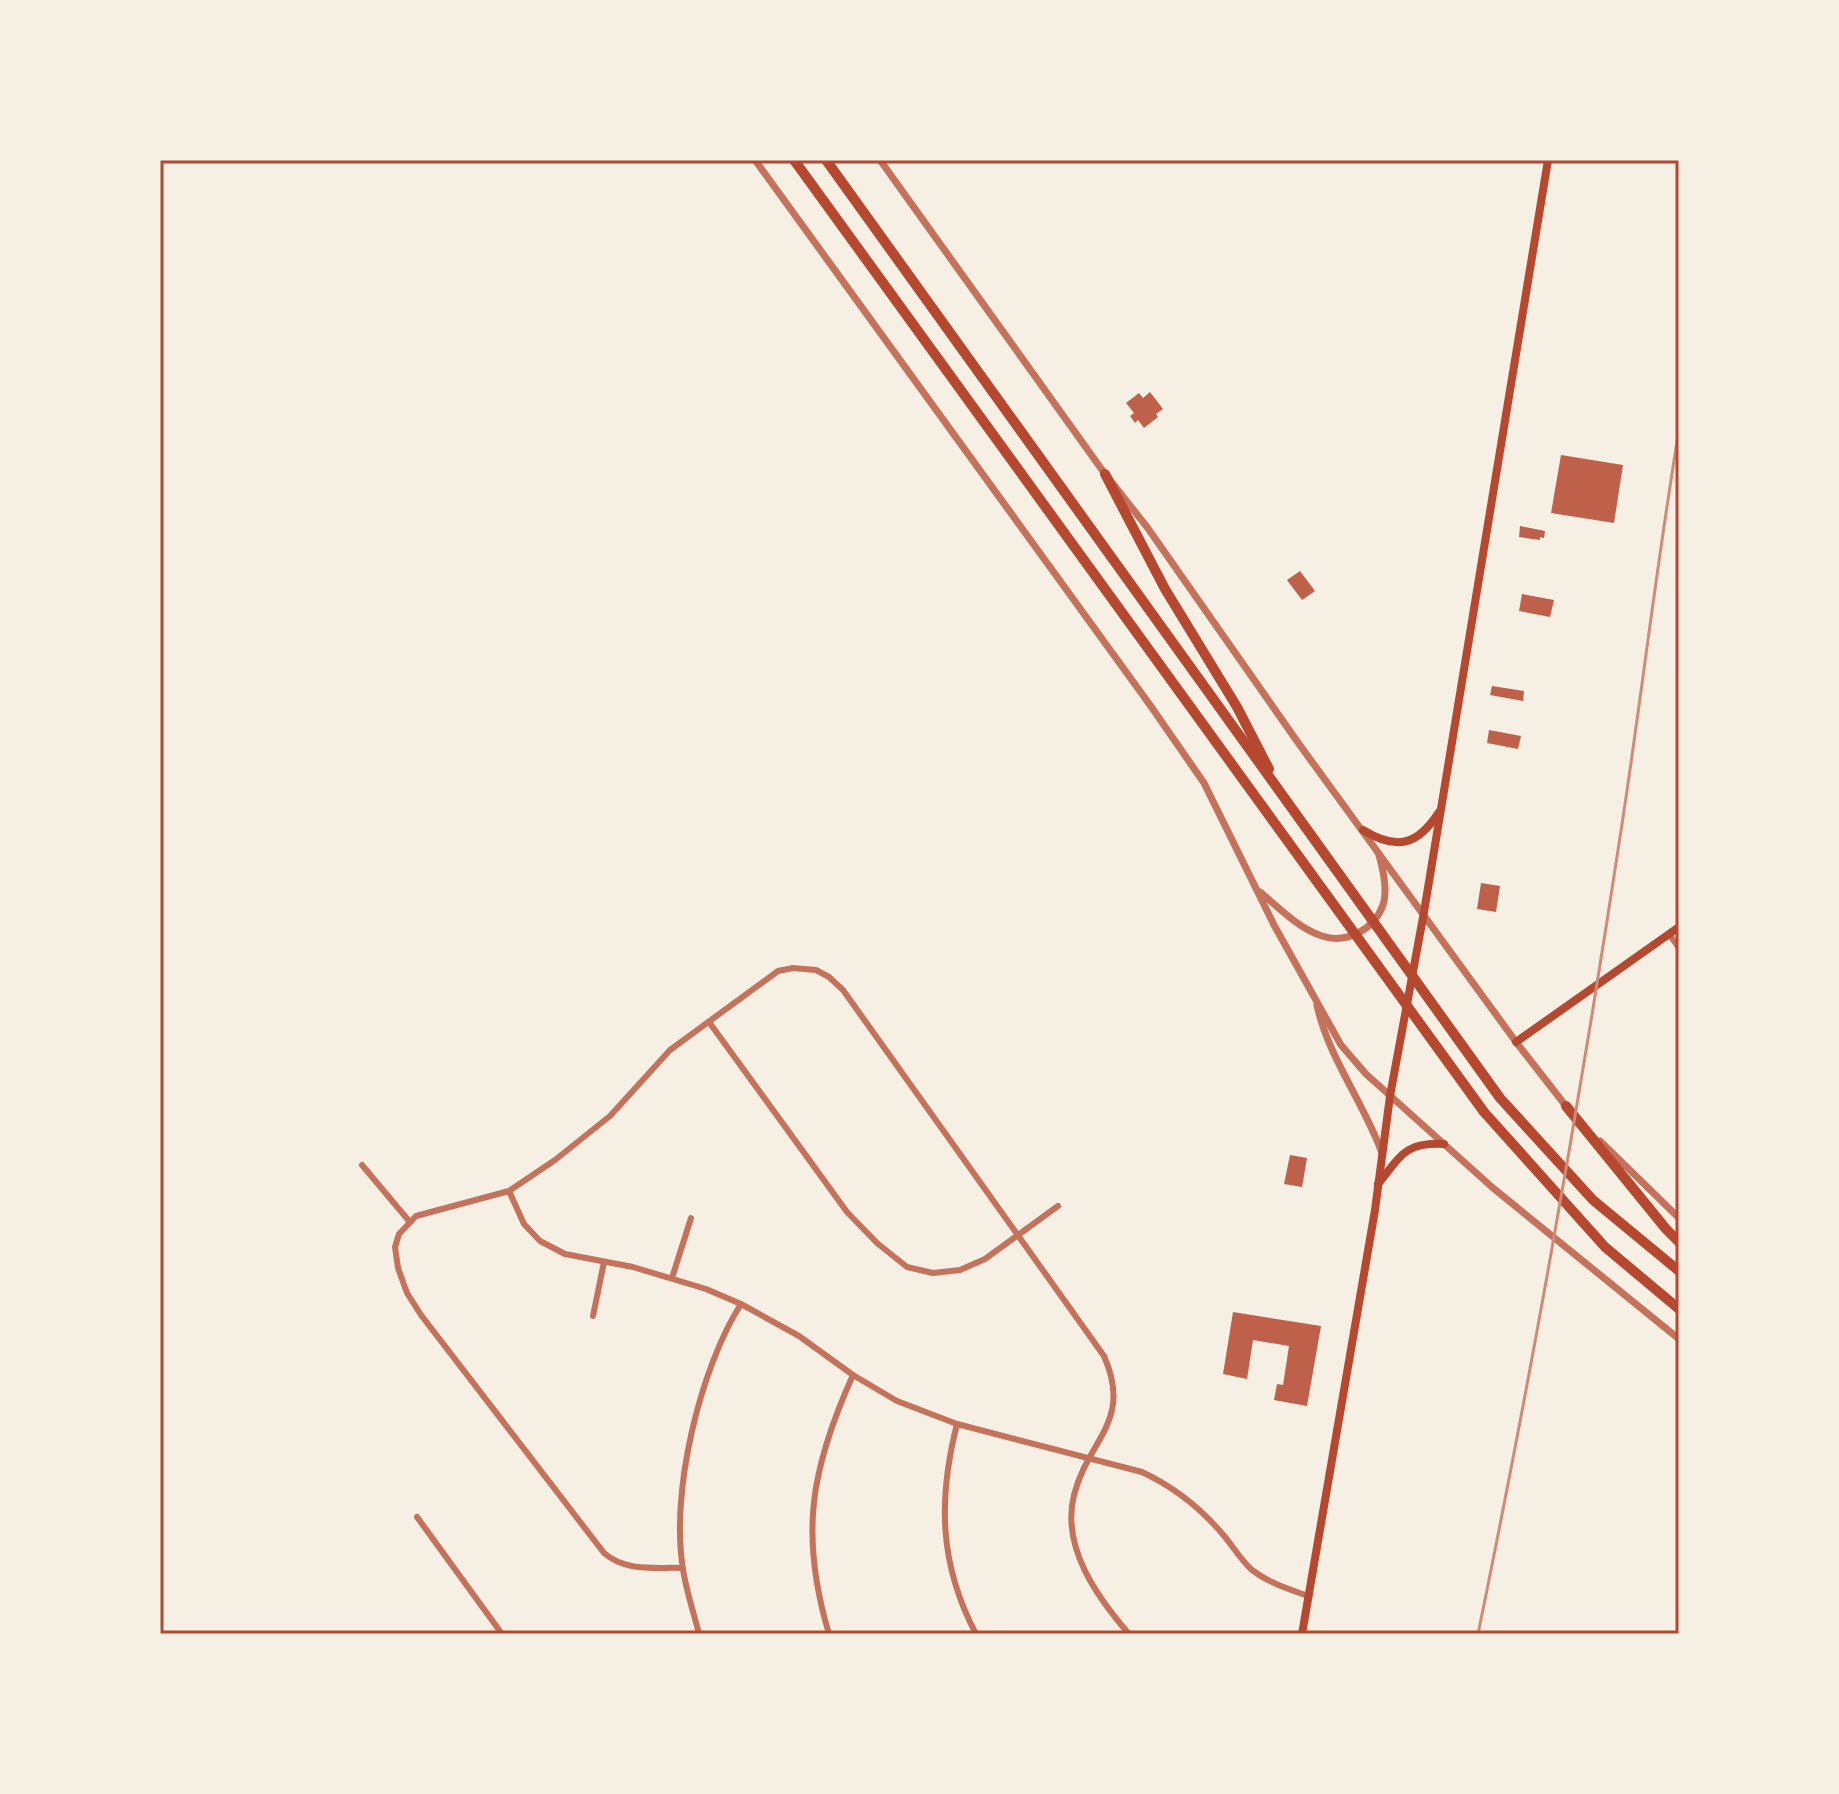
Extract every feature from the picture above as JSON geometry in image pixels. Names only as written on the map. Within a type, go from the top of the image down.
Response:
[{"type":"highway","points":[[794,160],[1484,1112],[1605,1247],[1679,1309]]},
{"type":"highway","points":[[826,160],[1500,1098],[1593,1200],[1679,1271]]},
{"type":"highway","points":[[1105,474],[1165,589],[1237,707],[1287,803]]},
{"type":"highway","points":[[1566,1106],[1679,1242]]},
{"type":"main road","points":[[1302,1634],[1548,160]]},
{"type":"main road","points":[[1363,830],[1381,840],[1407,842],[1419,835],[1441,807]]},
{"type":"main road","points":[[1516,1042],[1679,927]]},
{"type":"main road","points":[[1378,1185],[1404,1152],[1415,1145],[1444,1144]]},
{"type":"street","points":[[755,160],[1204,783],[1274,925],[1341,1045],[1366,1074],[1493,1188],[1679,1339]]},
{"type":"street","points":[[880,160],[1516,1042],[1566,1106],[1679,1218]]},
{"type":"street","points":[[1259,890],[1298,923],[1319,936],[1346,938],[1358,933],[1376,917],[1384,903],[1383,869],[1377,849]]},
{"type":"street","points":[[1669,934],[1678,947]]},
{"type":"street","points":[[682,1568],[629,1567],[613,1561],[604,1553],[421,1315],[407,1293],[395,1247],[399,1234],[416,1216],[509,1191],[595,1129],[670,1050],[778,971],[793,968],[816,970],[829,977],[847,996],[1109,1368],[1114,1390],[1112,1412],[1074,1496],[1072,1536],[1087,1573],[1114,1617],[1129,1634]]},
{"type":"street","points":[[1315,995],[1320,1018],[1382,1153]]},
{"type":"street","points":[[709,1022],[847,1212],[877,1243],[907,1267],[933,1273],[960,1270],[985,1259],[1058,1206]]},
{"type":"street","points":[[362,1165],[409,1221]]},
{"type":"street","points":[[509,1191],[524,1224],[540,1241],[565,1254],[672,1278],[741,1304],[799,1336],[853,1375],[897,1401],[957,1424],[1142,1472],[1168,1484],[1224,1536],[1252,1570],[1276,1585],[1308,1596]]},
{"type":"street","points":[[672,1278],[691,1218]]},
{"type":"street","points":[[593,1316],[604,1262]]},
{"type":"street","points":[[699,1634],[682,1568],[683,1496],[693,1429],[715,1357],[741,1304]]},
{"type":"street","points":[[829,1634],[818,1598],[812,1551],[813,1503],[824,1448],[853,1375]]},
{"type":"street","points":[[957,1424],[944,1490],[944,1527],[956,1590],[976,1634]]},
{"type":"street","points":[[417,1517],[502,1634]]},
{"type":"building","points":[[1150,392],[1163,409],[1144,428],[1138,420],[1135,423],[1130,416],[1134,413],[1126,403],[1139,393],[1143,398]]},
{"type":"building","points":[[1561,455],[1623,465],[1614,523],[1551,513]]},
{"type":"building","points":[[1520,526],[1545,531],[1544,538],[1519,537]]},
{"type":"building","points":[[1300,571],[1315,591],[1302,600],[1287,580]]},
{"type":"building","points":[[1522,594],[1554,600],[1550,617],[1519,611]]},
{"type":"building","points":[[1492,686],[1524,691],[1523,701],[1490,695]]},
{"type":"building","points":[[1489,730],[1521,736],[1518,749],[1487,743]]},
{"type":"building","points":[[1481,883],[1500,886],[1496,912],[1477,909]]},
{"type":"building","points":[[1290,1155],[1307,1158],[1302,1187],[1284,1184]]},
{"type":"building","points":[[1233,1312],[1321,1326],[1307,1406],[1274,1400],[1277,1384],[1283,1385],[1289,1346],[1253,1340],[1247,1379],[1223,1374]]},
{"type":"railway","points":[[1478,1634],[1537,1331],[1590,1027],[1679,430]]}]
